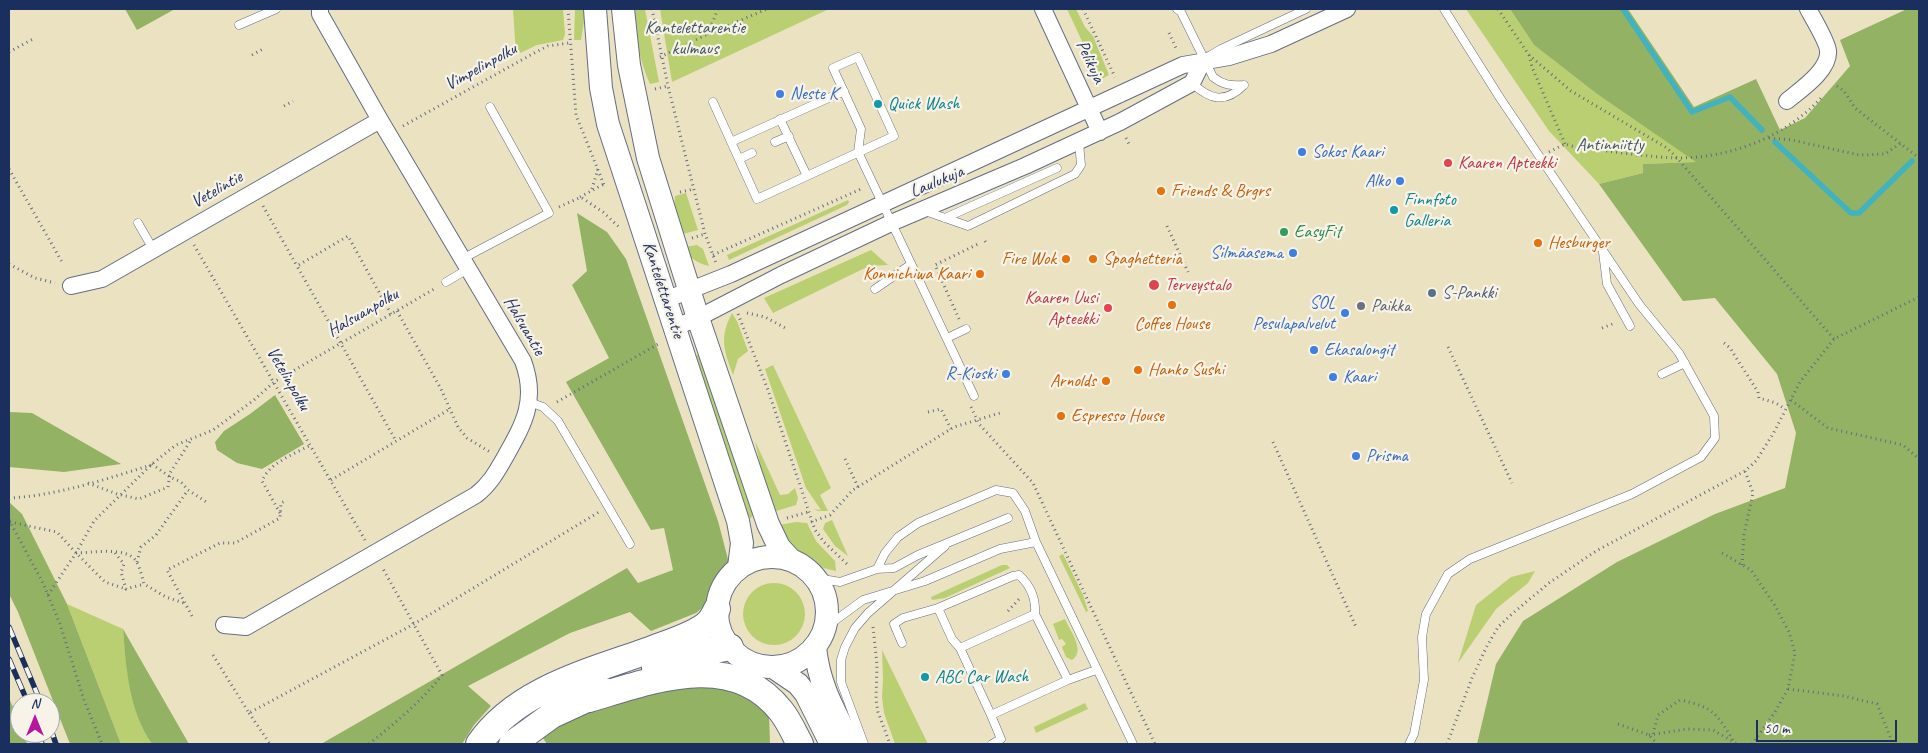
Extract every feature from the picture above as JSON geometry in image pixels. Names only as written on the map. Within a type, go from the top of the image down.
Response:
[{"type":"highway","points":[[479,744],[502,719],[530,698],[584,673],[686,636],[709,623],[717,609]]},
{"type":"highway","points":[[512,744],[552,715],[638,673],[695,654],[730,647]]},
{"type":"highway","points":[[588,699],[680,675],[706,674],[726,676],[751,685],[766,695],[782,711],[800,744]]},
{"type":"main road","name":"Kantelettarentie","points":[[595,9],[601,88],[608,124],[666,300],[669,334],[741,533],[742,553],[739,567]]},
{"type":"main road","name":"Kantelettarentie","points":[[623,9],[629,65],[647,155],[698,318],[768,524],[779,546],[790,559]]},
{"type":"main road","points":[[820,638],[796,662],[773,666],[761,666],[750,662],[739,656],[730,647],[720,629],[717,609],[723,586],[739,567],[764,557],[790,559],[809,570],[816,578],[827,602],[828,615],[820,638],[816,666],[822,687],[851,744]]},
{"type":"main road","points":[[773,666],[798,684],[806,694],[831,744]]},
{"type":"street","name":"Halsuantie","points":[[224,626],[246,627],[476,495],[487,487],[536,405],[523,361],[380,120],[320,14],[320,9]]},
{"type":"street","name":"Pelikuja","points":[[1044,9],[1100,132]]},
{"type":"street","name":"Laulukuja","points":[[666,300],[731,274],[1183,65],[1203,60],[1230,57],[1271,44],[1347,9]]},
{"type":"street","points":[[1786,101],[1823,69],[1828,60],[1828,50],[1808,9]]},
{"type":"street","points":[[1192,83],[1203,60]]},
{"type":"street","name":"Laulukuja","points":[[669,334],[765,283],[891,224],[1079,142],[1192,83]]},
{"type":"street","name":"Vetelintie","points":[[71,286],[102,279],[380,120]]},
{"type":"lane","points":[[239,25],[276,9]]},
{"type":"lane","points":[[1177,9],[1181,12],[1213,77],[1229,86],[1244,86],[1234,95],[1219,98],[1202,92],[1192,83]]},
{"type":"lane","points":[[1203,60],[1221,48],[1306,9]]},
{"type":"lane","points":[[1409,744],[1414,734],[1424,680],[1422,637],[1426,614],[1448,574],[1470,558],[1632,494],[1701,458],[1715,438],[1714,416],[1679,353],[1639,304],[1500,98],[1444,9]]},
{"type":"lane","points":[[713,102],[758,198],[858,152],[894,136],[858,57],[833,68],[861,129],[858,152],[910,265],[974,396]]},
{"type":"lane","points":[[731,142],[844,90]]},
{"type":"lane","points":[[446,282],[465,264],[549,213],[490,107]]},
{"type":"lane","points":[[780,119],[807,176]]},
{"type":"lane","points":[[775,142],[788,136]]},
{"type":"lane","points":[[923,210],[968,226],[1075,174],[1081,165],[1079,142]]},
{"type":"lane","points":[[739,159],[752,153]]},
{"type":"lane","points":[[945,218],[1057,168]]},
{"type":"lane","points":[[138,223],[153,249]]},
{"type":"lane","points":[[1603,250],[1607,284],[1630,326]]},
{"type":"lane","points":[[875,289],[910,265]]},
{"type":"lane","points":[[947,338],[964,330]]},
{"type":"lane","points":[[1662,374],[1685,363]]},
{"type":"lane","points":[[536,405],[558,421],[630,544]]},
{"type":"lane","points":[[877,569],[885,553],[898,537],[918,523],[996,490],[1013,492],[1025,511],[1036,542],[1133,744]]},
{"type":"lane","points":[[816,578],[840,582],[877,569],[894,568],[918,555],[945,546],[1008,518]]},
{"type":"lane","points":[[820,638],[864,600],[894,589],[925,581],[1000,549],[1036,542]]},
{"type":"lane","points":[[864,744],[840,682],[841,660],[845,647],[868,612],[945,546]]},
{"type":"lane","points":[[902,643],[894,624],[904,618],[938,608],[1019,575],[1030,591],[1036,604],[1035,614],[1068,680]]},
{"type":"lane","points":[[938,608],[952,639],[960,648],[1002,739],[992,744]]},
{"type":"lane","points":[[960,648],[1035,614]]},
{"type":"lane","points":[[991,715],[1068,680],[1096,670]]},
{"type":"path","points":[[652,9],[660,57],[705,234],[713,255]]},
{"type":"path","points":[[708,34],[718,9]]},
{"type":"path","points":[[660,57],[766,9]]},
{"type":"path","points":[[1083,9],[1115,77]]},
{"type":"path","points":[[1498,9],[1529,55],[1571,91],[1667,148],[1834,339]]},
{"type":"path","points":[[1170,33],[1176,48]]},
{"type":"path","points":[[9,52],[33,39]]},
{"type":"path","name":"Vimpelinpolku","points":[[409,123],[542,49],[548,46],[569,43]]},
{"type":"path","points":[[252,56],[263,48]]},
{"type":"path","points":[[1529,55],[1532,68],[1565,144]]},
{"type":"path","points":[[655,89],[668,86]]},
{"type":"path","points":[[1831,87],[1837,86],[1844,90],[1855,108],[1919,158]]},
{"type":"path","points":[[1556,149],[1565,144],[1579,148],[1677,158],[1711,156],[1731,152],[1778,132],[1813,107],[1825,93]]},
{"type":"path","points":[[284,106],[294,101]]},
{"type":"path","points":[[1767,137],[1792,140],[1859,155],[1885,154],[1900,143]]},
{"type":"path","points":[[9,168],[62,262]]},
{"type":"path","points":[[592,189],[598,169]]},
{"type":"path","points":[[549,213],[604,184]]},
{"type":"path","points":[[679,192],[694,189]]},
{"type":"path","points":[[579,198],[591,203],[624,232]]},
{"type":"path","points":[[263,206],[396,441]]},
{"type":"path","points":[[1167,226],[1188,272]]},
{"type":"path","name":"Vetelinpolku","points":[[185,231],[366,542]]},
{"type":"path","points":[[297,266],[348,236],[391,314]]},
{"type":"path","points":[[964,330],[935,265],[978,244]]},
{"type":"path","points":[[9,264],[35,278],[71,286]]},
{"type":"path","name":"Halsuanpolku","points":[[152,464],[176,446],[213,430],[254,400],[274,382],[446,282]]},
{"type":"path","points":[[1447,744],[1472,678],[1498,627],[1549,583],[1596,551],[1745,471],[1756,461],[1773,434],[1800,382],[1834,339],[1919,297]]},
{"type":"path","points":[[786,329],[765,317],[737,310],[768,390],[812,522],[824,542],[848,566]]},
{"type":"path","points":[[397,311],[458,427],[467,438],[492,453],[505,457]]},
{"type":"path","points":[[1602,328],[1621,320]]},
{"type":"path","points":[[536,405],[553,404],[669,334]]},
{"type":"path","points":[[1724,343],[1730,348],[1758,392],[1759,398],[1776,404],[1785,410]]},
{"type":"path","points":[[1448,347],[1512,483]]},
{"type":"path","points":[[1791,400],[1828,428],[1903,444],[1919,459]]},
{"type":"path","points":[[970,405],[979,424],[1033,483],[1155,744]]},
{"type":"path","points":[[331,480],[450,409]]},
{"type":"path","points":[[928,412],[941,410],[951,429]]},
{"type":"path","points":[[812,522],[830,515],[858,487],[951,429],[1000,413]]},
{"type":"path","points":[[87,483],[139,499],[168,487],[170,473],[191,439]]},
{"type":"path","points":[[1273,442],[1356,627]]},
{"type":"path","points":[[281,514],[262,481],[265,473],[271,467],[311,445]]},
{"type":"path","points":[[845,459],[858,487]]},
{"type":"path","points":[[152,464],[170,477],[181,482],[188,490],[208,503]]},
{"type":"path","points":[[9,498],[26,498],[152,464]]},
{"type":"path","points":[[48,595],[76,554],[94,521],[152,464]]},
{"type":"path","points":[[1742,565],[1744,536],[1753,493],[1745,471]]},
{"type":"path","points":[[137,562],[141,548],[156,535],[188,490]]},
{"type":"path","points":[[192,616],[167,570],[220,543],[235,543],[280,518],[281,503],[287,500]]},
{"type":"path","points":[[249,713],[414,624],[608,507]]},
{"type":"path","points":[[9,521],[57,532],[76,554],[105,582],[126,589],[144,584]]},
{"type":"path","points":[[9,521],[48,595],[60,624],[84,700],[102,744]]},
{"type":"path","points":[[76,554],[107,550],[131,556],[137,562],[144,584],[166,597],[185,603]]},
{"type":"path","points":[[115,552],[124,564],[121,572],[126,589]]},
{"type":"path","points":[[1722,553],[1751,570],[1774,604],[1789,632],[1795,653],[1788,689],[1775,712],[1752,744]]},
{"type":"path","points":[[369,744],[411,709],[430,691],[442,675],[380,563]]},
{"type":"path","points":[[1000,615],[1008,611],[1024,594],[1030,591]]},
{"type":"path","points":[[872,624],[877,665],[876,700],[878,712],[890,744]]},
{"type":"path","points":[[213,655],[270,744]]},
{"type":"path","points":[[1788,689],[1844,696],[1878,704],[1893,744]]},
{"type":"path","points":[[1653,734],[1658,715],[1680,700],[1699,704],[1718,715],[1736,743]]},
{"type":"path","points":[[1618,724],[1648,735],[1657,744]]},
{"type":"path","points":[[1648,735],[1687,729],[1713,730],[1736,743]]},
{"type":"green space","points":[[125,9],[175,9],[137,30]]},
{"type":"green space","points":[[513,9],[563,9],[565,34],[563,40],[537,45],[516,55]]},
{"type":"green space","points":[[575,9],[586,9],[581,40],[574,40]]},
{"type":"green space","points":[[632,9],[645,9],[659,82],[650,84],[646,75],[638,47]]},
{"type":"green space","name":"Kantelettarentie kulmaus","points":[[660,9],[829,9],[672,82]]},
{"type":"green space","points":[[1067,9],[1076,9],[1085,27],[1093,36],[1109,75],[1100,80]]},
{"type":"green space","name":"Antinniitty","points":[[1466,9],[1510,9],[1534,45],[1597,94],[1697,162],[1643,164],[1643,173],[1599,184],[1549,131]]},
{"type":"green space","points":[[1510,9],[1628,9],[1694,107],[1756,79],[1780,130],[1805,118],[1850,66],[1840,40],[1907,9],[1919,9],[1919,744],[1477,744],[1496,664],[1523,621],[1617,562],[1715,514],[1785,488],[1796,433],[1777,374],[1715,298],[1683,301],[1599,184],[1643,173],[1643,164],[1696,162],[1597,94],[1534,45]]},
{"type":"green space","points":[[686,193],[698,230],[679,235],[674,208],[675,196]]},
{"type":"green space","points":[[848,200],[847,205],[729,260],[727,255]]},
{"type":"green space","points":[[577,213],[607,232],[626,259],[718,521],[729,563],[712,589],[708,603],[696,613],[651,631],[630,612],[570,633],[468,686],[491,706],[474,725],[462,744],[321,744],[627,568],[638,583],[673,570],[664,528],[651,530],[566,382],[609,358],[572,285],[587,271]]},
{"type":"green space","points":[[697,245],[703,249],[709,266],[701,264],[694,259],[684,247]]},
{"type":"green space","points":[[871,250],[888,265],[869,266],[773,313],[764,298]]},
{"type":"green space","points":[[732,313],[737,321],[748,351],[738,359],[733,375],[724,344],[725,330]]},
{"type":"green space","points":[[702,352],[754,514],[751,518],[748,517],[694,357]]},
{"type":"green space","points":[[773,365],[831,488],[820,495],[828,511],[818,511],[814,509],[821,510],[806,488],[765,369]]},
{"type":"green space","points":[[275,395],[304,444],[262,469],[237,463],[217,450],[215,442],[224,431]]},
{"type":"green space","points":[[9,412],[32,413],[121,464],[64,472],[9,467]]},
{"type":"green space","points":[[755,441],[780,495],[788,494],[795,488],[798,498],[796,505],[770,513]]},
{"type":"green space","points":[[9,502],[22,514],[67,604],[121,744],[70,744],[60,719],[60,693],[50,693],[9,594]]},
{"type":"green space","points":[[832,520],[848,556],[835,546],[823,529],[825,523]]},
{"type":"green space","points":[[796,522],[807,523],[816,541],[835,561],[836,571],[823,568],[792,550],[779,525]]},
{"type":"green space","points":[[1063,554],[1083,595],[1088,611],[1086,612],[1059,556]]},
{"type":"green space","points":[[1002,565],[1007,565],[1010,568],[945,598],[932,600],[931,597]]},
{"type":"green space","points":[[1535,571],[1528,583],[1496,609],[1458,663],[1476,605],[1511,577]]},
{"type":"green space","points":[[774,583],[786,585],[796,592],[803,602],[805,614],[803,626],[796,636],[786,643],[774,645],[762,643],[752,636],[745,626],[743,614],[745,602],[752,592],[762,585]]},
{"type":"green space","points":[[67,604],[123,629],[134,704],[152,744],[121,744]]},
{"type":"green space","points":[[1065,619],[1076,641],[1078,651],[1072,660],[1066,657],[1062,647],[1066,644],[1062,639],[1059,640],[1053,624]]},
{"type":"green space","points":[[123,629],[189,744],[152,744],[144,731],[138,718],[130,689]]},
{"type":"green space","points":[[882,650],[928,744],[895,744],[884,713]]},
{"type":"green space","points":[[724,685],[751,697],[769,713],[770,744],[547,744],[541,735],[573,716],[644,691]]},
{"type":"green space","points":[[9,698],[10,743],[27,744],[9,744]]},
{"type":"green space","points":[[1085,703],[1088,709],[1036,733],[1034,727]]},
{"type":"waterway","points":[[1623,9],[1692,112],[1730,97],[1762,130]]},
{"type":"waterway","points":[[1775,142],[1851,213],[1859,213],[1912,161]]},
{"type":"railway","points":[[9,627],[37,693]]},
{"type":"railway","points":[[9,659],[24,693]]},
{"type":"place","name":"Neste K","points":[[780,94]]},
{"type":"place","name":"Quick Wash","points":[[878,104]]},
{"type":"place","name":"Sokos Kaari","points":[[1302,152]]},
{"type":"place","name":"Kaaren Apteekki","points":[[1448,163]]},
{"type":"place","name":"Alko","points":[[1400,181]]},
{"type":"place","name":"Friends & Brgrs","points":[[1161,191]]},
{"type":"place","name":"Finnfoto Galleria","points":[[1394,210]]},
{"type":"place","name":"EasyFit","points":[[1284,232]]},
{"type":"place","name":"Hesburger","points":[[1538,243]]},
{"type":"place","name":"Silmäasema","points":[[1293,253]]},
{"type":"place","name":"Fire Wok","points":[[1066,259]]},
{"type":"place","name":"Spaghetteria","points":[[1093,259]]},
{"type":"place","name":"Konnichiwa Kaari","points":[[980,274]]},
{"type":"place","name":"Terveystalo","points":[[1154,285]]},
{"type":"place","name":"S-Pankki","points":[[1432,293]]},
{"type":"place","name":"Coffee House","points":[[1172,305]]},
{"type":"place","name":"Paikka","points":[[1361,306]]},
{"type":"place","name":"Kaaren Uusi Apteekki","points":[[1108,308]]},
{"type":"place","name":"SOL Pesulapalvelut","points":[[1345,313]]},
{"type":"place","name":"Ekasalongit","points":[[1314,350]]},
{"type":"place","name":"Hanko Sushi","points":[[1138,370]]},
{"type":"place","name":"R-Kioski","points":[[1006,374]]},
{"type":"place","name":"Kaari","points":[[1333,377]]},
{"type":"place","name":"Arnolds","points":[[1106,381]]},
{"type":"place","name":"Espresso House","points":[[1061,416]]},
{"type":"place","name":"Prisma","points":[[1356,456]]},
{"type":"place","name":"ABC Car Wash","points":[[925,677]]}]
